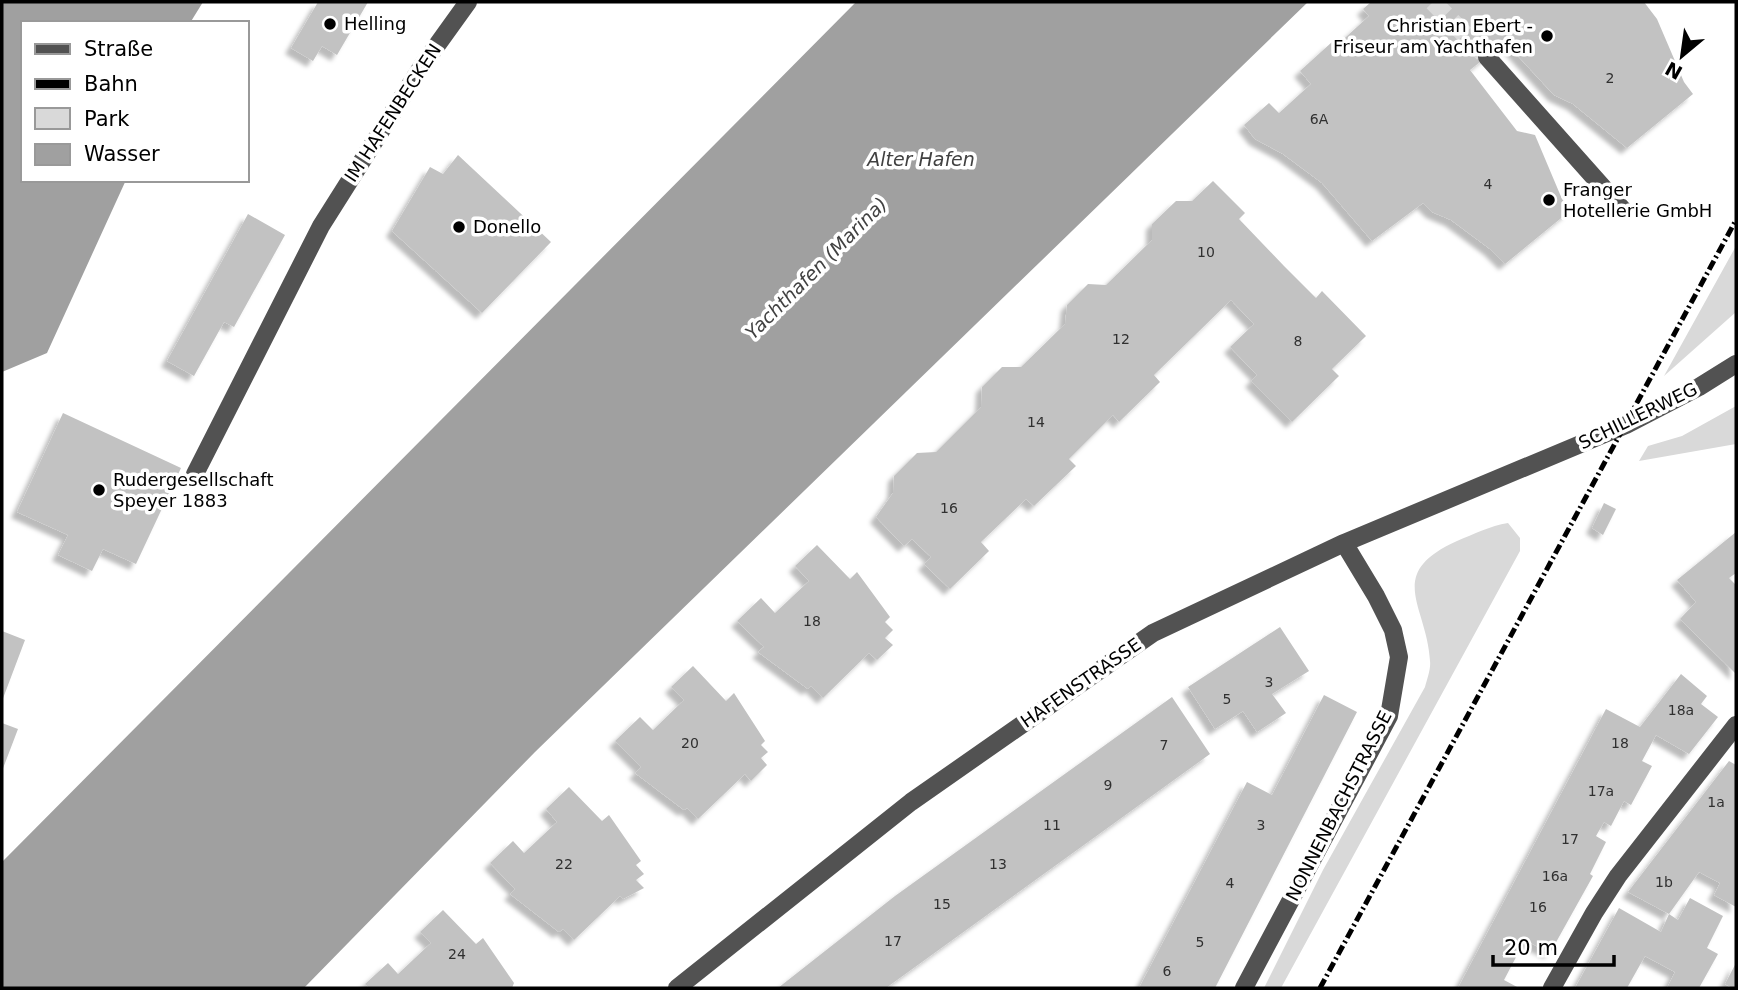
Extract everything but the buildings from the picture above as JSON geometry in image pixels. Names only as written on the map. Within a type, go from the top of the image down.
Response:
[{"type":"street","name":"IM HAFENBECKEN","points":[[195,474],[321,226],[408,88],[468,2]]},
{"type":"street","points":[[1487,57],[1624,211]]},
{"type":"street","name":"SCHILLERWEG","points":[[1536,462],[1626,425],[1699,387],[1736,364]]},
{"type":"street","name":"HAFENSTRASSE","points":[[677,988],[911,802],[1153,633],[1344,543],[1536,462]]},
{"type":"street","name":"NONNENBACHSTRASSE","points":[[1244,988],[1389,716],[1399,657],[1393,630],[1344,543]]},
{"type":"street","points":[[1552,988],[1618,876],[1736,725]]},
{"type":"green space","points":[[1736,246],[1736,312],[1664,376]]},
{"type":"green space","points":[[1736,406],[1736,444],[1639,461],[1648,446],[1682,436]]},
{"type":"green space","points":[[1508,523],[1520,538],[1520,551],[1281,988],[1264,988],[1323,870],[1425,687],[1430,661],[1415,592],[1416,579],[1422,566],[1435,553],[1457,541]]},
{"type":"water","points":[[2,2],[203,2],[191,21],[21,21],[21,182],[125,182],[47,353],[2,372]]},
{"type":"water","name":"Alter Hafen","points":[[856,2],[1308,2],[535,752],[304,988],[2,988],[2,862]]},
{"type":"tunnel","points":[[1433,2],[1487,57]]},
{"type":"railway","points":[[1320,988],[1736,220]]},
{"type":"place","name":"Helling","points":[[330,24]]},
{"type":"place","name":"Christian Ebert - Friseur am Yachthafen","points":[[1547,36]]},
{"type":"place","name":"Franger Hotellerie GmbH","points":[[1549,200]]},
{"type":"place","name":"Donello","points":[[459,227]]},
{"type":"place","name":"Rudergesellschaft Speyer 1883","points":[[99,490]]},
{"type":"water label","name":"Yachthafen (Marina)","points":[[816,268]]}]
